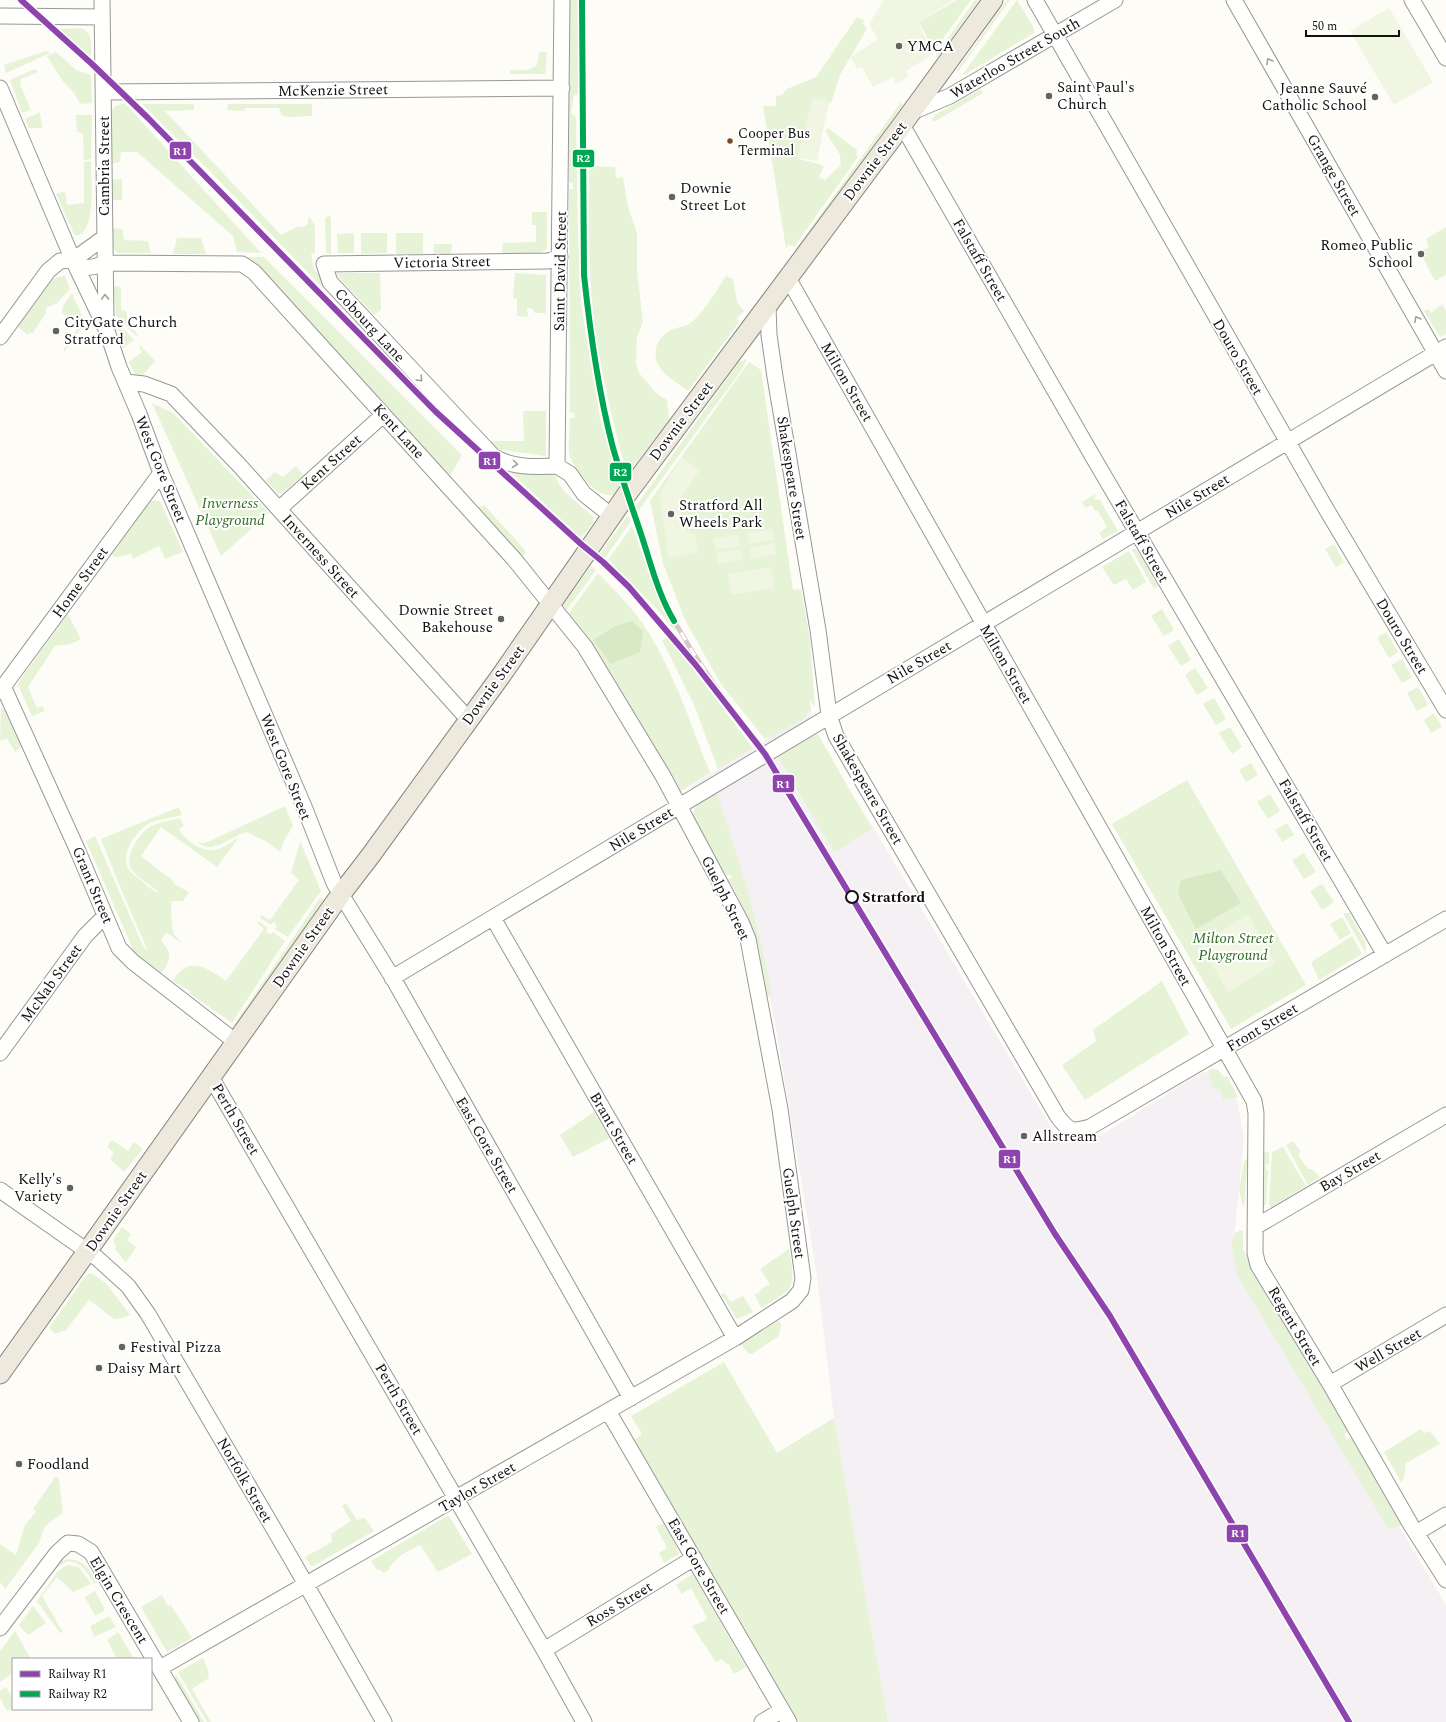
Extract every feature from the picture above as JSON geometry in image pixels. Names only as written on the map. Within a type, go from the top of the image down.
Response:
[{"type":"main road","name":"Downie Street","points":[[0,1374],[341,894],[371,855],[686,414],[907,119],[993,0]]},
{"type":"street","name":"Cambria Street","points":[[102,0],[106,331]]},
{"type":"street","name":"Saint David Street","points":[[557,466],[562,0]]},
{"type":"street","name":"Douro Street","points":[[1035,0],[1054,36],[1287,442],[1446,710]]},
{"type":"street","name":"Waterloo Street South","points":[[907,119],[950,96],[1115,0]]},
{"type":"street","name":"Grange Street","points":[[1234,0],[1441,350],[1446,371]]},
{"type":"street","points":[[1412,0],[1446,58]]},
{"type":"street","points":[[0,16],[102,17]]},
{"type":"street","name":"West Gore Street","points":[[0,88],[73,260],[106,331],[161,473],[305,809],[334,883],[341,894]]},
{"type":"street","name":"McKenzie Street","points":[[104,92],[562,88]]},
{"type":"street","name":"Falstaff Street","points":[[907,119],[1137,532],[1385,955]]},
{"type":"street","points":[[0,337],[48,271],[60,261],[73,260],[104,237]]},
{"type":"street","name":"Victoria Street","points":[[324,264],[548,261],[560,258]]},
{"type":"street","points":[[73,260],[83,267],[91,269],[105,263]]},
{"type":"street","name":"Kent Lane","points":[[105,263],[242,264],[254,272],[471,510],[551,604]]},
{"type":"street","name":"Cobourg Lane","points":[[324,264],[330,282],[493,456],[503,463],[525,466],[557,466]]},
{"type":"street","name":"Milton Street","points":[[788,278],[1225,1050]]},
{"type":"street","name":"Shakespeare Street","points":[[768,306],[769,335],[776,384],[818,630],[829,715],[836,736],[1054,1111],[1067,1128],[1076,1131]]},
{"type":"street","name":"Nile Street","points":[[392,978],[1441,350]]},
{"type":"street","name":"Inverness Street","points":[[126,382],[144,384],[171,394],[279,509],[468,719]]},
{"type":"street","name":"Kent Street","points":[[279,509],[383,414]]},
{"type":"street","points":[[557,466],[570,474],[584,494],[612,517]]},
{"type":"street","name":"Home Street","points":[[2,689],[161,473]]},
{"type":"street","name":"Guelph Street","points":[[551,604],[585,647],[599,668],[679,806],[741,922],[748,939],[780,1109],[803,1278],[801,1290],[792,1301]]},
{"type":"street","name":"Grant Street","points":[[2,689],[77,849],[120,948],[128,958],[236,1042]]},
{"type":"street","name":"East Gore Street","points":[[341,894],[392,978],[631,1398]]},
{"type":"street","name":"McNab Street","points":[[0,1053],[85,936],[105,916]]},
{"type":"street","name":"Brant Street","points":[[493,918],[735,1338]]},
{"type":"street","name":"Front Street","points":[[1076,1131],[1090,1127],[1225,1050],[1446,919]]},
{"type":"street","name":"Regent Street","points":[[1225,1050],[1251,1096],[1256,1113],[1255,1253],[1258,1265],[1330,1384],[1416,1534],[1446,1580]]},
{"type":"street","name":"Perth Street","points":[[211,1077],[544,1650],[584,1722]]},
{"type":"street","name":"Bay Street","points":[[1255,1227],[1446,1115]]},
{"type":"street","name":"Norfolk Street","points":[[0,1190],[88,1251],[120,1278],[148,1314],[292,1560],[305,1586],[384,1722]]},
{"type":"street","name":"Taylor Street","points":[[160,1668],[735,1338],[792,1301]]},
{"type":"street","name":"Well Street","points":[[1330,1384],[1446,1316]]},
{"type":"street","name":"East Gore Street","points":[[608,1411],[786,1716]]},
{"type":"street","points":[[1416,1534],[1446,1515]]},
{"type":"street","name":"Elgin Crescent","points":[[0,1628],[57,1553],[68,1543],[78,1544],[91,1552],[191,1722]]},
{"type":"street","name":"Ross Street","points":[[544,1650],[694,1558]]},
{"type":"street","points":[[762,1722],[786,1716]]},
{"type":"shaded area","points":[[811,711],[816,737],[879,837],[1056,1136],[1080,1139],[1100,1136],[1199,1074],[1215,1070],[1237,1101],[1244,1138],[1235,1229],[1235,1252],[1446,1605],[1446,1722],[888,1722],[834,1418],[817,1276],[776,1029],[753,909],[691,786]]},
{"type":"green space","points":[[568,0],[578,0],[578,94],[574,96],[571,113],[576,117],[581,304],[600,418],[620,487],[614,495],[607,495],[600,492],[586,481],[575,466],[569,453],[570,418],[575,418],[574,412],[570,413],[569,189],[573,189],[573,183],[569,182]]},
{"type":"green space","name":"YMCA","points":[[884,0],[954,0],[918,22],[933,54],[906,71],[908,77],[896,84],[893,77],[873,87],[862,67],[857,69],[851,57],[878,39],[869,24]]},
{"type":"green space","points":[[957,0],[971,0],[934,51],[919,22]]},
{"type":"green space","points":[[975,0],[979,0],[938,57],[936,55]]},
{"type":"green space","points":[[1007,0],[1010,0],[957,73],[957,70]]},
{"type":"green space","points":[[1017,0],[1034,28],[1034,33],[964,75],[963,74]]},
{"type":"green space","points":[[1389,8],[1433,82],[1394,105],[1350,31]]},
{"type":"green space","points":[[857,17],[864,20],[863,23],[867,29],[840,75],[831,103],[813,98],[798,159],[820,164],[824,167],[819,177],[825,180],[841,165],[840,155],[825,131],[828,128],[857,150],[856,155],[858,157],[794,247],[789,244],[786,248],[763,106],[776,106],[776,96],[782,95],[787,89],[816,77]]},
{"type":"green space","points":[[81,28],[90,36],[91,57],[58,29]]},
{"type":"green space","points":[[46,51],[50,53],[6,73],[4,65]]},
{"type":"green space","points":[[56,52],[76,70],[91,75],[92,103],[80,104],[75,94],[62,80],[47,56]]},
{"type":"green space","points":[[539,52],[547,52],[545,74],[510,74],[510,70],[528,70],[537,65]]},
{"type":"green space","points":[[35,69],[38,72],[21,79],[20,84],[31,110],[22,113],[10,80]]},
{"type":"green space","points":[[981,89],[983,93],[934,122],[932,119],[935,115]]},
{"type":"green space","points":[[813,98],[829,102],[817,161],[798,158]]},
{"type":"green space","points":[[901,102],[903,105],[796,252],[795,250]]},
{"type":"green space","points":[[125,103],[261,253],[237,252],[233,236],[137,152],[121,152],[120,162],[110,164],[110,114],[115,106]]},
{"type":"green space","points":[[142,104],[194,104],[194,110],[165,111],[281,235],[299,226],[302,228],[308,224],[308,218],[310,217],[315,226],[315,254],[311,254],[314,269],[439,408],[206,167]]},
{"type":"green space","points":[[228,104],[312,104],[312,116],[288,117],[281,115],[279,108],[245,108],[244,111],[227,110]]},
{"type":"green space","points":[[40,112],[42,128],[29,128],[25,119]]},
{"type":"green space","points":[[76,115],[92,115],[91,159],[84,160],[83,133],[77,132]]},
{"type":"green space","points":[[91,161],[92,191],[90,216],[87,226],[82,233],[75,236],[56,194],[65,191],[67,205],[84,203],[84,162]]},
{"type":"green space","points":[[589,166],[615,167],[616,178],[623,177],[628,207],[637,233],[637,271],[643,322],[637,337],[636,363],[639,373],[656,393],[667,400],[669,420],[627,475],[603,374],[593,312],[591,294],[589,221]]},
{"type":"green space","points":[[122,179],[122,200],[110,200],[110,180]]},
{"type":"green space","points":[[532,212],[547,212],[547,249],[540,253],[502,253],[503,243],[536,242],[536,225],[532,225]]},
{"type":"green space","points":[[329,215],[331,219],[331,254],[326,253],[325,219]]},
{"type":"green space","points":[[1446,227],[1446,275],[1435,281],[1420,252],[1429,247],[1426,239]]},
{"type":"green space","points":[[110,228],[122,229],[124,240],[148,241],[151,253],[117,253],[112,246]]},
{"type":"green space","points":[[354,233],[354,253],[338,253],[337,234]]},
{"type":"green space","points":[[361,233],[387,233],[387,253],[361,254]]},
{"type":"green space","points":[[396,233],[423,233],[423,254],[396,254]]},
{"type":"green space","points":[[177,238],[201,238],[206,254],[173,254]]},
{"type":"green space","points":[[434,244],[452,244],[451,254],[434,254]]},
{"type":"green space","points":[[247,257],[264,257],[462,455],[450,476],[277,285],[258,265]]},
{"type":"green space","points":[[380,273],[381,310],[374,315],[340,279],[337,274]]},
{"type":"green space","points":[[515,273],[546,275],[546,313],[535,313],[531,308],[527,308],[528,317],[517,316],[517,299],[513,298]]},
{"type":"green space","points":[[65,276],[70,289],[57,303],[46,308],[46,313],[32,334],[30,332],[28,335],[17,326],[53,279]]},
{"type":"green space","points":[[726,276],[733,279],[737,302],[744,311],[736,319],[740,321],[688,391],[660,369],[657,363],[656,348],[659,340],[668,331],[687,325],[697,317]]},
{"type":"green space","points":[[113,286],[121,287],[121,310],[126,311],[128,322],[138,335],[137,337],[116,315]]},
{"type":"green space","points":[[72,293],[85,323],[64,352],[63,351],[78,327],[62,313],[63,306]]},
{"type":"green space","points":[[1442,304],[1446,310],[1446,334],[1440,337],[1424,311],[1429,309],[1431,313]]},
{"type":"green space","points":[[116,321],[134,340],[123,348]]},
{"type":"green space","points":[[140,345],[155,361],[141,377],[136,376],[129,362],[142,352],[139,347]]},
{"type":"green space","points":[[747,359],[740,372],[639,510],[636,506],[739,362]]},
{"type":"green space","points":[[749,362],[761,370],[793,590],[801,589],[810,639],[815,707],[810,701],[811,711],[806,714],[807,717],[765,739],[721,684],[684,618],[663,563],[650,501]]},
{"type":"green space","name":"Inverness Playground","points":[[152,403],[173,413],[269,513],[221,556]]},
{"type":"green space","points":[[523,411],[546,411],[546,456],[502,450],[496,448],[490,441],[524,441]]},
{"type":"green space","name":"Stratford All Wheels Park","points":[[681,457],[700,470],[680,499],[682,528],[696,535],[697,553],[669,558],[659,496]]},
{"type":"green space","points":[[296,466],[303,475],[283,493],[279,494],[266,480],[275,472],[283,477]]},
{"type":"green space","points":[[505,467],[552,470],[561,487],[594,518],[593,523],[581,538]]},
{"type":"green space","points":[[1096,494],[1094,498],[1097,500],[1099,499],[1118,531],[1103,539],[1099,533],[1107,527],[1098,511],[1095,511],[1091,505],[1086,508],[1082,502]]},
{"type":"green space","points":[[150,501],[160,501],[183,552],[165,559],[159,546],[133,559],[131,554],[117,557],[111,555]]},
{"type":"green space","points":[[484,505],[525,550],[525,554],[522,557],[477,509]]},
{"type":"green space","points":[[628,515],[631,521],[605,558],[600,554]]},
{"type":"green space","points":[[632,526],[662,606],[677,631],[674,630],[656,608],[608,560]]},
{"type":"green space","points":[[772,529],[774,540],[749,544],[747,533]]},
{"type":"green space","points":[[738,534],[740,546],[716,550],[713,539]]},
{"type":"green space","points":[[774,543],[776,554],[752,559],[750,548]]},
{"type":"green space","points":[[1334,544],[1344,562],[1336,567],[1325,549]]},
{"type":"green space","points":[[1134,548],[1139,552],[1158,586],[1154,589],[1132,550]]},
{"type":"green space","points":[[741,549],[743,560],[718,564],[716,553]]},
{"type":"green space","points":[[1129,551],[1146,582],[1133,590],[1126,579],[1114,585],[1102,567]]},
{"type":"green space","points":[[591,566],[596,570],[565,612],[563,604]]},
{"type":"green space","points":[[771,567],[774,588],[731,595],[728,574]]},
{"type":"green space","points":[[598,573],[633,610],[654,641],[672,677],[710,773],[681,791],[675,786],[566,617]]},
{"type":"green space","points":[[1162,609],[1174,630],[1164,636],[1151,616]]},
{"type":"green space","points":[[68,614],[81,639],[71,644],[55,646],[28,687],[37,708],[42,706],[45,711],[32,716],[18,685],[20,680]]},
{"type":"green space","points":[[632,621],[643,631],[640,652],[611,664],[593,640],[615,626]]},
{"type":"green space","points":[[1386,632],[1398,652],[1389,658],[1377,638]]},
{"type":"green space","points":[[669,637],[753,748],[718,769],[695,707],[662,640]]},
{"type":"green space","points":[[1179,639],[1191,660],[1181,666],[1168,646]]},
{"type":"green space","points":[[1402,659],[1412,677],[1402,683],[1391,665]]},
{"type":"green space","points":[[1195,668],[1208,688],[1197,695],[1185,675]]},
{"type":"green space","points":[[1418,687],[1428,705],[1417,711],[1407,693]]},
{"type":"green space","points":[[1214,698],[1226,719],[1216,725],[1203,704]]},
{"type":"green space","points":[[1,707],[4,710],[21,747],[15,752],[7,738],[0,741]]},
{"type":"green space","points":[[1434,713],[1442,727],[1431,733],[1424,720]]},
{"type":"green space","points":[[1230,727],[1242,747],[1232,754],[1219,733]]},
{"type":"green space","points":[[813,734],[818,734],[872,829],[834,852],[778,757]]},
{"type":"green space","points":[[1251,763],[1258,775],[1246,782],[1239,770]]},
{"type":"green space","name":"Milton Street Playground","points":[[1187,780],[1306,985],[1231,1029],[1112,824]]},
{"type":"green space","points":[[712,794],[717,794],[741,868],[755,918],[772,995],[767,996],[753,934],[743,907],[728,879],[732,877],[731,874],[727,876],[723,871],[692,816],[696,805]]},
{"type":"green space","points":[[1270,794],[1280,811],[1268,819],[1257,802]]},
{"type":"green space","points":[[285,806],[293,826],[285,839],[280,852],[267,842],[247,832],[216,846],[203,846],[197,842],[203,843],[210,841]]},
{"type":"green space","points":[[179,807],[182,815],[154,821],[142,828],[131,843],[126,855],[129,870],[155,891],[160,893],[135,874],[129,861],[132,850],[138,838],[153,825],[180,818],[184,826],[179,829],[183,835],[199,847],[211,850],[222,848],[239,837],[217,867],[161,827],[141,856],[172,880],[174,884],[189,892],[183,901],[172,901],[171,903],[173,932],[181,941],[180,942],[166,932],[161,941],[169,953],[169,961],[161,973],[135,954],[86,841],[95,836],[143,946],[148,951],[101,839]]},
{"type":"green space","points":[[1287,823],[1294,835],[1282,842],[1275,830]]},
{"type":"green space","points":[[300,841],[321,891],[288,937],[275,929],[277,926],[273,922],[271,925],[260,918],[261,915],[270,920],[299,880],[291,873]]},
{"type":"green space","points":[[1304,853],[1316,872],[1304,879],[1292,860]]},
{"type":"green space","points":[[1221,870],[1241,903],[1196,929],[1178,894],[1181,880]]},
{"type":"green space","points":[[1322,884],[1334,902],[1322,910],[1310,891]]},
{"type":"green space","points":[[320,898],[326,901],[240,1023],[234,1025]]},
{"type":"green space","points":[[1343,913],[1349,913],[1365,942],[1365,952]]},
{"type":"green space","points":[[1248,915],[1276,963],[1228,992],[1200,944]]},
{"type":"green space","points":[[1342,917],[1351,933],[1340,940],[1330,924]]},
{"type":"green space","points":[[258,921],[268,928],[266,932],[271,934],[273,932],[285,941],[232,1023],[189,993],[190,991],[173,981],[185,968],[198,966],[205,968],[226,981],[264,929],[257,923]]},
{"type":"green space","points":[[1352,936],[1362,954],[1319,980],[1311,962]]},
{"type":"green space","points":[[1162,981],[1189,1034],[1085,1100],[1062,1065],[1096,1041],[1093,1030]]},
{"type":"green space","points":[[1208,1070],[1218,1070],[1224,1077],[1227,1076],[1238,1097],[1223,1100],[1220,1089],[1214,1090]]},
{"type":"green space","points":[[594,1112],[610,1138],[573,1157],[560,1135]]},
{"type":"green space","points":[[112,1140],[128,1151],[134,1142],[143,1149],[124,1172],[110,1159],[114,1153],[107,1147]]},
{"type":"green space","points":[[1293,1141],[1301,1152],[1298,1155],[1308,1169],[1312,1169],[1320,1177],[1308,1185],[1286,1145]]},
{"type":"green space","points":[[1283,1147],[1306,1186],[1271,1207],[1269,1205],[1272,1152]]},
{"type":"green space","points":[[1264,1152],[1269,1152],[1269,1164],[1266,1164],[1266,1170],[1268,1170],[1266,1204],[1263,1207],[1261,1201]]},
{"type":"green space","points":[[1247,1159],[1244,1206],[1242,1204],[1239,1189],[1244,1162]]},
{"type":"green space","points":[[122,1227],[131,1234],[127,1240],[136,1247],[126,1263],[115,1249],[116,1247],[113,1240]]},
{"type":"green space","points":[[1243,1230],[1243,1249],[1250,1265],[1349,1431],[1344,1434],[1346,1439],[1353,1437],[1404,1524],[1391,1530],[1386,1525],[1237,1275],[1231,1244],[1236,1232]]},
{"type":"green space","points":[[789,1249],[792,1272],[790,1286],[781,1296],[761,1308],[754,1294],[759,1293],[761,1289],[770,1284],[760,1269]]},
{"type":"green space","points":[[91,1273],[106,1283],[130,1315],[114,1319],[89,1300],[66,1330],[55,1334],[49,1328],[86,1275]]},
{"type":"green space","points":[[725,1293],[731,1302],[743,1296],[753,1312],[737,1319],[721,1294]]},
{"type":"green space","points":[[779,1320],[781,1325],[779,1336],[752,1354],[748,1353],[740,1343]]},
{"type":"green space","points":[[724,1362],[777,1453],[834,1418],[888,1722],[799,1722],[633,1441],[642,1434],[631,1416]]},
{"type":"green space","points":[[1421,1429],[1424,1433],[1430,1431],[1440,1444],[1406,1463],[1404,1478],[1401,1482],[1384,1452]]},
{"type":"green space","points":[[56,1476],[59,1480],[63,1513],[45,1526],[39,1543],[5,1589],[0,1582],[0,1544],[16,1555],[25,1525],[36,1512],[33,1509]]},
{"type":"green space","points":[[346,1503],[357,1520],[365,1518],[374,1531],[311,1566],[305,1557],[332,1542],[331,1534],[351,1521],[342,1506]]},
{"type":"green space","points":[[449,1516],[472,1554],[438,1572],[420,1545],[401,1555],[390,1566],[389,1570],[384,1573],[379,1569],[377,1570],[371,1561]]},
{"type":"green space","points":[[663,1523],[677,1547],[676,1550],[679,1552],[679,1554],[664,1563],[659,1553],[667,1548],[656,1527]]},
{"type":"green space","points":[[67,1559],[82,1563],[97,1582],[94,1584],[77,1563],[69,1562],[62,1564],[55,1570],[34,1598],[33,1595],[57,1563]]},
{"type":"green space","points":[[67,1565],[79,1567],[91,1584],[73,1592],[57,1577],[42,1596],[63,1632],[60,1633],[37,1601],[58,1571]]},
{"type":"green space","points":[[693,1574],[746,1667],[734,1674],[729,1664],[727,1665],[722,1659],[716,1662],[692,1626],[704,1621],[707,1618],[691,1588],[682,1594],[676,1585]]},
{"type":"green space","points":[[95,1591],[105,1610],[95,1616],[85,1597]]},
{"type":"green space","points":[[162,1595],[168,1606],[171,1605],[192,1638],[167,1652],[141,1607]]},
{"type":"green space","points":[[33,1606],[46,1623],[28,1635],[19,1625]]},
{"type":"green space","points":[[109,1616],[116,1627],[94,1637],[90,1626]]},
{"type":"green space","points":[[15,1631],[30,1658],[12,1658],[12,1674],[0,1682],[0,1651]]},
{"type":"green space","points":[[118,1632],[133,1658],[116,1658],[107,1640]]},
{"type":"green space","points":[[203,1658],[208,1670],[209,1678],[192,1689],[211,1722],[207,1722],[178,1672]]},
{"type":"green space","points":[[175,1673],[204,1722],[199,1722],[176,1683]]},
{"type":"green space","points":[[6,1687],[12,1697],[12,1708],[7,1711],[0,1698],[0,1691]]},
{"type":"railway","points":[[582,0],[584,275],[588,318],[599,386],[612,443],[652,572],[663,602],[692,651],[733,712]]},
{"type":"rail line","name":"R1","points":[[21,0],[92,64],[148,118],[435,411],[629,587],[695,664],[765,754],[1055,1234],[1110,1316],[1349,1722]]},
{"type":"rail line","name":"R2","points":[[582,0],[584,275],[592,339],[607,423],[615,455],[655,579],[668,611],[674,621]]},
{"type":"place","name":"YMCA","points":[[899,46]]},
{"type":"place","name":"Saint Paul's Church","points":[[1049,96]]},
{"type":"place","name":"Jeanne Sauvé Catholic School","points":[[1375,97]]},
{"type":"place","name":"Cooper Bus Terminal","points":[[730,141]]},
{"type":"place","name":"Downie Street Lot","points":[[672,197]]},
{"type":"place","name":"Romeo Public School","points":[[1421,254]]},
{"type":"place","name":"CityGate Church Stratford","points":[[56,331]]},
{"type":"place","name":"Stratford All Wheels Park","points":[[671,514]]},
{"type":"place","name":"Downie Street Bakehouse","points":[[501,619]]},
{"type":"place","name":"Stratford","points":[[852,897]]},
{"type":"place","name":"Allstream","points":[[1024,1136]]},
{"type":"place","name":"Kelly's Variety","points":[[70,1188]]},
{"type":"place","name":"Festival Pizza","points":[[122,1347]]},
{"type":"place","name":"Daisy Mart","points":[[99,1368]]},
{"type":"place","name":"Foodland","points":[[19,1464]]}]
